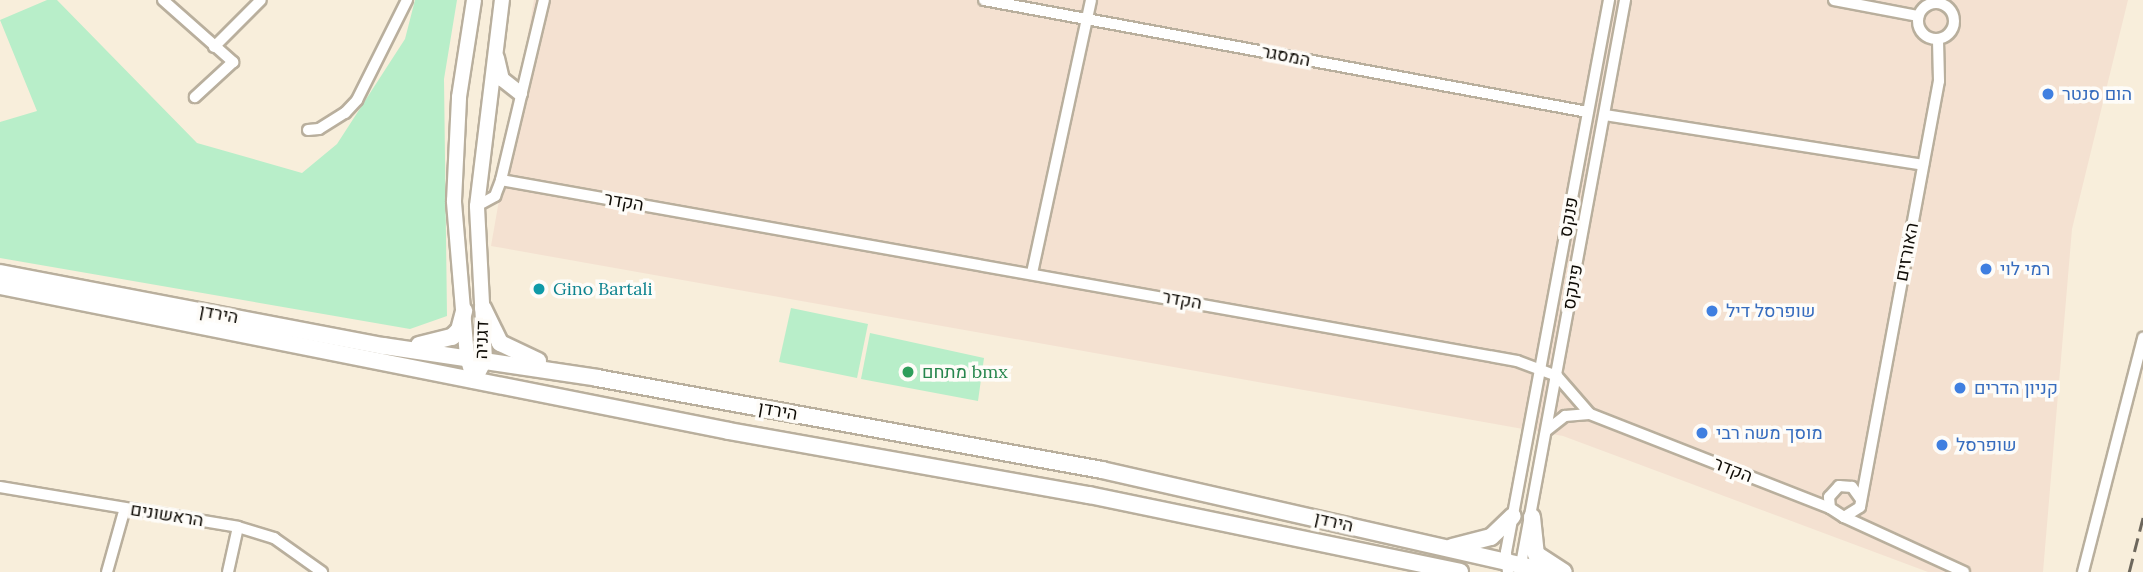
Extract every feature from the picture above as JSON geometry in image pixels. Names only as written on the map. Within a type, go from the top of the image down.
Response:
[{"type":"highway","name":"הירדן","points":[[0,273],[400,348],[467,356],[597,378],[1102,470],[1441,548],[1513,568],[1551,572]]},
{"type":"highway","name":"הירדן","points":[[0,286],[474,381],[1089,495],[1460,572]]},
{"type":"highway","points":[[483,308],[491,331],[513,353],[597,378]]},
{"type":"highway","points":[[400,348],[452,337],[459,330],[464,311]]},
{"type":"highway","points":[[1441,548],[1468,547],[1491,537],[1513,516]]},
{"type":"highway","points":[[1532,517],[1536,554],[1564,572]]},
{"type":"main road","name":"דגניה","points":[[474,0],[455,143],[454,201],[467,356],[474,381]]},
{"type":"main road","name":"דגניה","points":[[474,381],[485,360],[477,205],[502,0]]},
{"type":"main road","points":[[496,44],[502,79],[520,93]]},
{"type":"street","points":[[163,0],[233,62],[195,97]]},
{"type":"street","points":[[214,47],[261,0]]},
{"type":"street","points":[[308,130],[319,129],[357,100],[407,0]]},
{"type":"street","points":[[477,205],[495,196],[501,180],[544,0]]},
{"type":"street","name":"המסגר","points":[[984,0],[1588,112]]},
{"type":"street","points":[[1032,273],[1084,18],[1091,0]]},
{"type":"street","name":"פנקס","points":[[1513,516],[1609,0]]},
{"type":"street","name":"פינקס","points":[[1513,568],[1532,517],[1625,0]]},
{"type":"street","points":[[1834,0],[1918,16]]},
{"type":"street","points":[[1947,3],[1954,22],[1949,34],[1938,40],[1921,33],[1918,16],[1929,4],[1947,3]]},
{"type":"street","name":"האורזים","points":[[1860,502],[1942,65],[1938,40]]},
{"type":"street","points":[[1605,115],[1923,166]]},
{"type":"street","name":"הקדר","points":[[501,180],[1517,361],[1557,376],[1590,414],[1830,508],[1844,517]]},
{"type":"street","points":[[2083,572],[2143,338]]},
{"type":"street","points":[[1548,430],[1565,416],[1590,414]]},
{"type":"street","name":"האורזים","points":[[1830,508],[1831,492],[1848,486],[1866,464]]},
{"type":"street","points":[[1848,486],[1860,502],[1873,532]]},
{"type":"street","name":"הראשונים","points":[[0,488],[238,527],[274,538],[322,572]]},
{"type":"street","points":[[1860,502],[1844,517],[1964,572]]},
{"type":"street","points":[[107,572],[125,508]]},
{"type":"street","points":[[1513,516],[1513,568]]},
{"type":"street","points":[[228,572],[238,527]]},
{"type":"shaded area","points":[[534,0],[2128,0],[2072,229],[2043,572],[1928,572],[1563,436],[491,246]]},
{"type":"green space","points":[[47,0],[57,0],[197,143],[302,173],[337,144],[405,39],[415,0],[457,0],[444,79],[447,316],[410,329],[0,258],[0,122],[37,111],[0,20]]},
{"type":"green space","points":[[791,308],[868,324],[857,378],[779,362]]},
{"type":"green space","points":[[870,333],[984,358],[978,401],[861,379]]},
{"type":"railway","points":[[2129,572],[2143,517]]},
{"type":"place","name":"הום סנטר","points":[[2048,94]]},
{"type":"place","name":"רמי לוי","points":[[1986,269]]},
{"type":"place","name":"Gino Bartali","points":[[539,289]]},
{"type":"place","name":"שופרסל דיל","points":[[1712,311]]},
{"type":"place","name":"מתחם bmx","points":[[908,372]]},
{"type":"place","name":"קניון הדרים","points":[[1960,388]]},
{"type":"place","name":"מוסך משה רבי","points":[[1702,433]]},
{"type":"place","name":"שופרסל","points":[[1942,445]]}]
